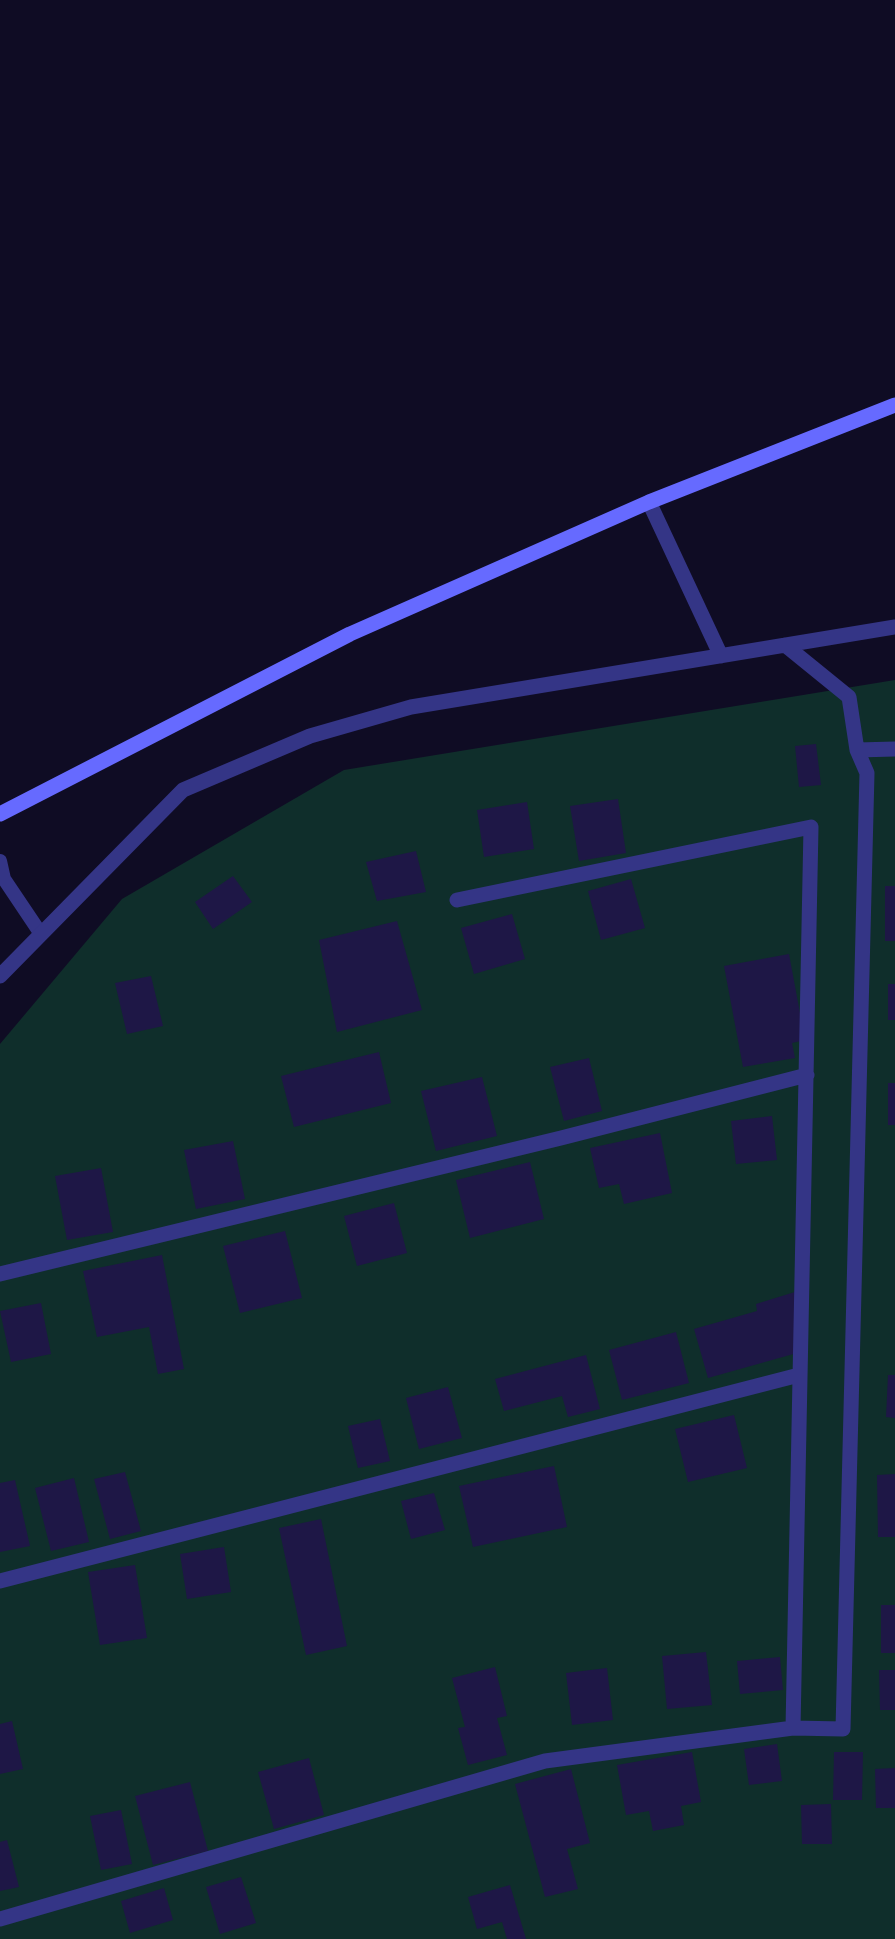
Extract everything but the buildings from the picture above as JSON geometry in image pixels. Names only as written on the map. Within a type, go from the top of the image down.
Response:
[{"type":"main road","points":[[0,814],[350,634],[649,502],[895,405]]},
{"type":"street","points":[[649,502],[721,656]]},
{"type":"street","points":[[0,976],[183,790],[310,736],[411,707],[895,627]]},
{"type":"street","points":[[0,1919],[544,1761],[793,1728],[843,1729],[867,772],[857,750],[849,697],[785,645]]},
{"type":"street","points":[[857,750],[895,749]]},
{"type":"street","points":[[457,900],[811,827],[793,1728]]},
{"type":"street","points":[[0,1274],[561,1138],[807,1075]]},
{"type":"street","points":[[0,1581],[799,1375]]},
{"type":"lane","points":[[0,861],[4,879],[41,934]]},
{"type":"green space","points":[[895,680],[895,1939],[0,1939],[0,1044],[122,899],[344,770]]}]
